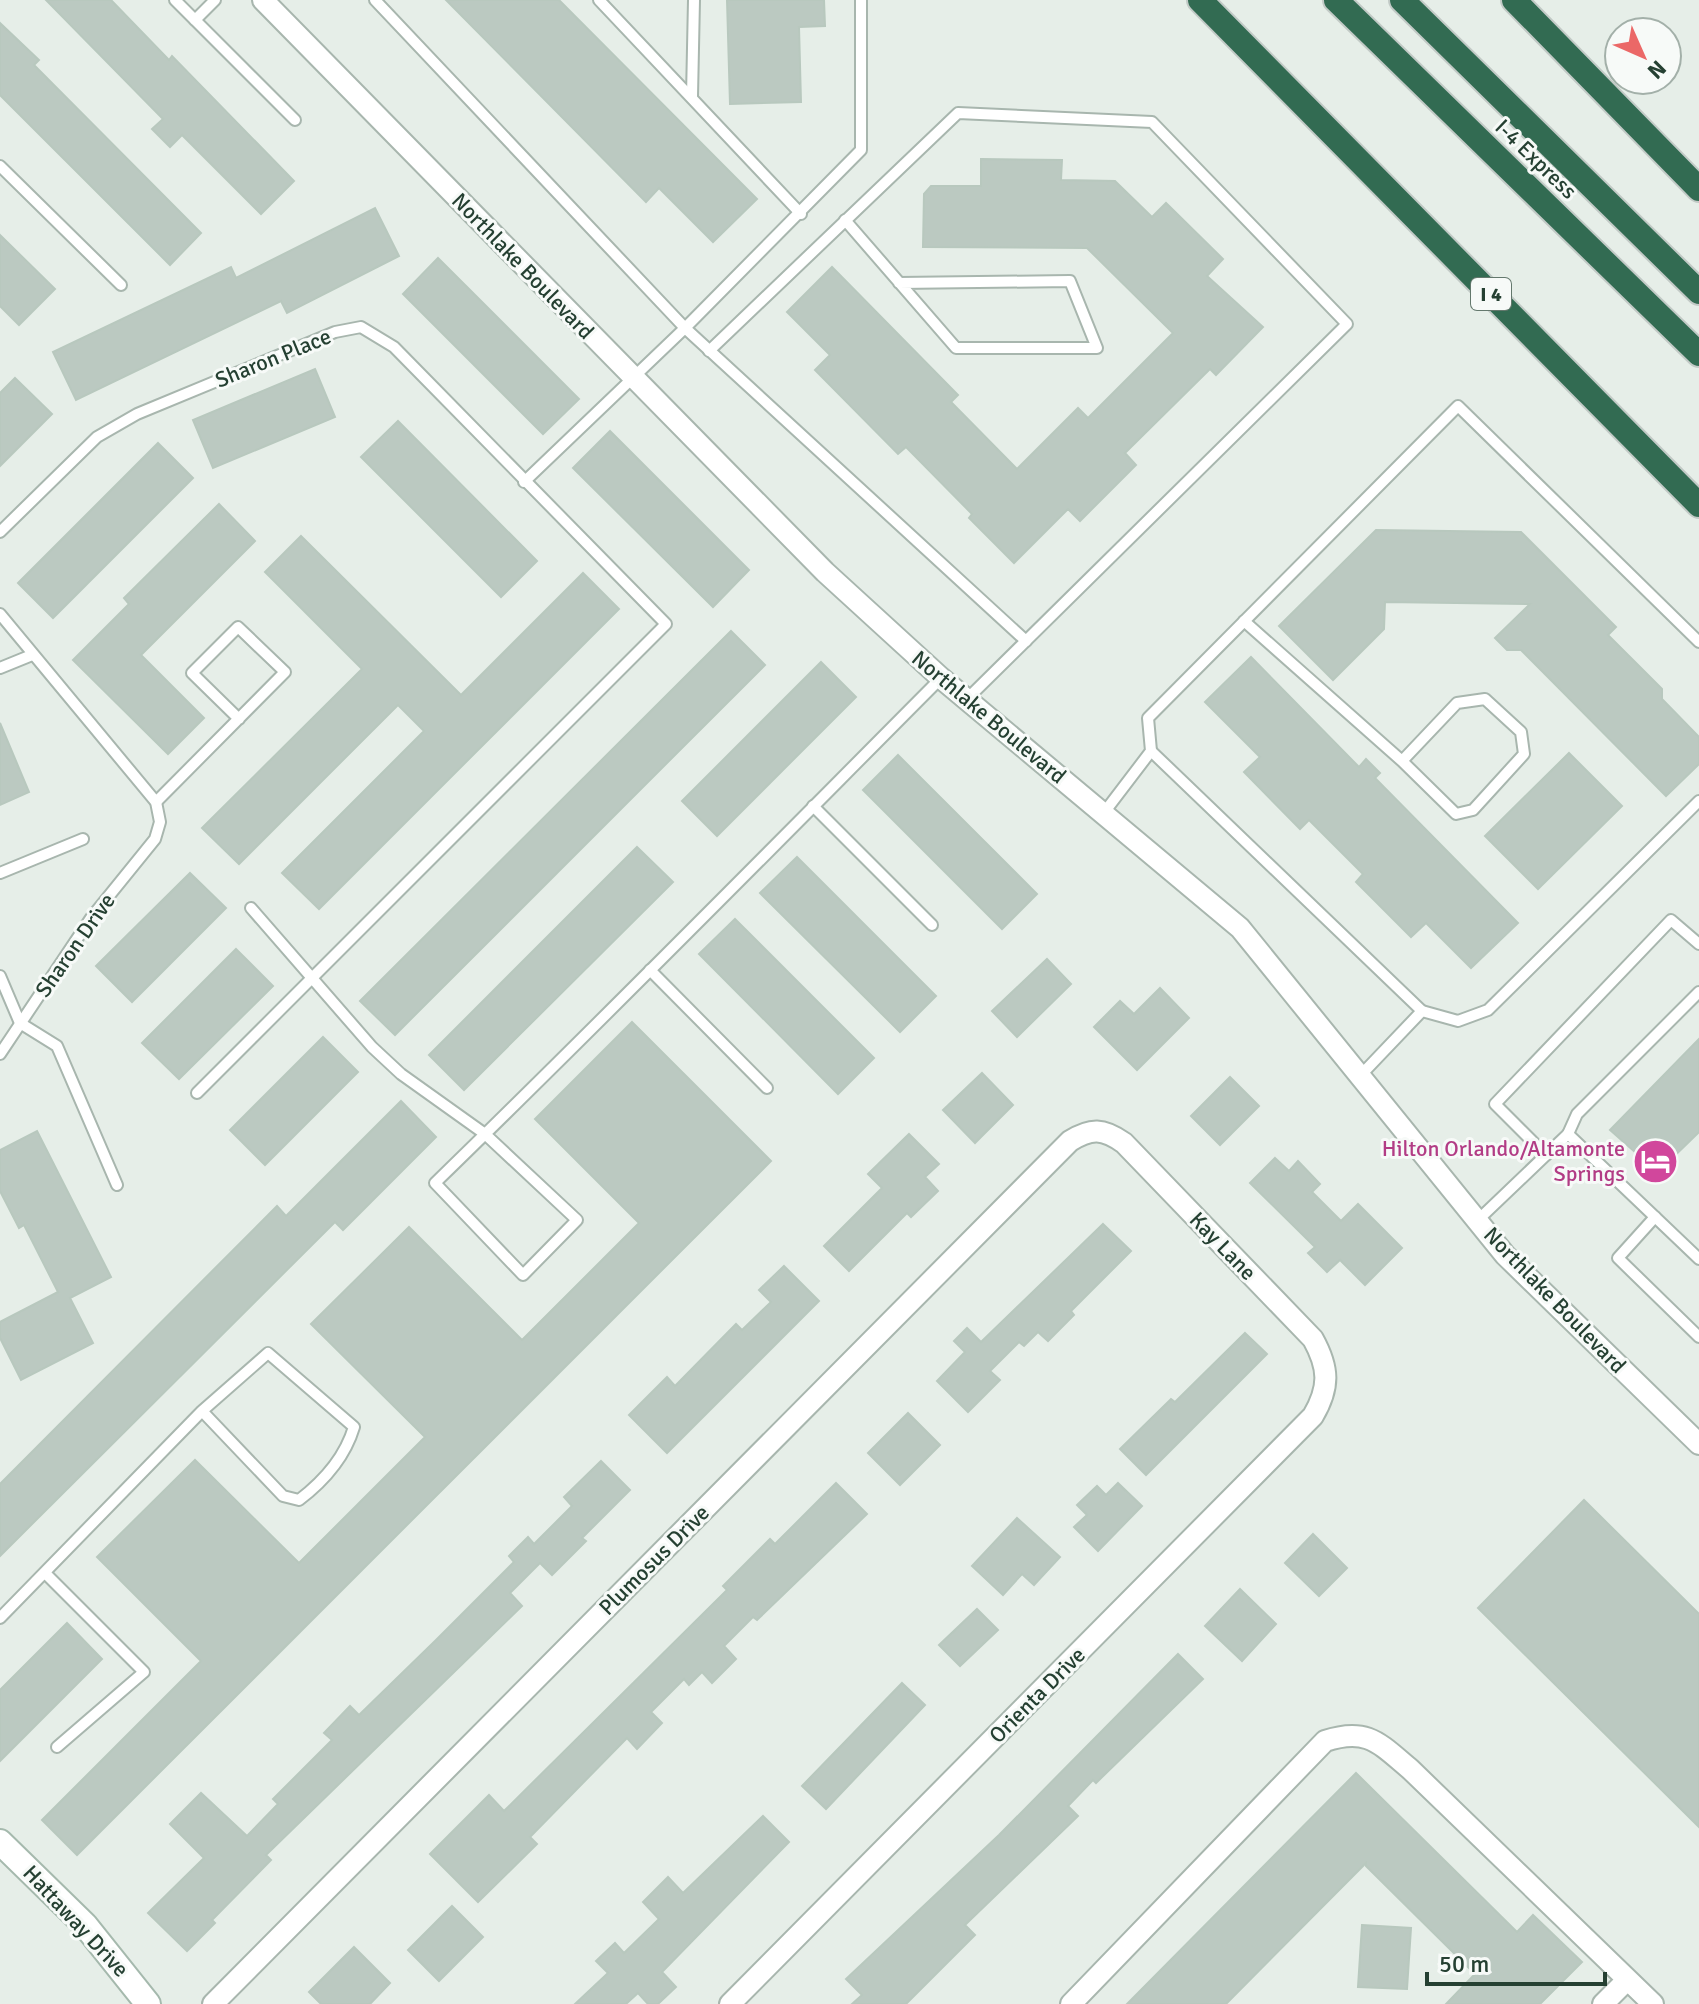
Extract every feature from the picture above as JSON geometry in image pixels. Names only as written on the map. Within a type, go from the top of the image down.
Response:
[{"type":"highway","name":"I 4","points":[[1200,0],[1699,505]]},
{"type":"highway","name":"I-4 Express","points":[[1336,0],[1699,354]]},
{"type":"highway","name":"I-4 Express","points":[[1402,0],[1699,292]]},
{"type":"highway","points":[[1514,0],[1699,189]]},
{"type":"street","name":"Northlake Boulevard","points":[[263,0],[825,572],[966,700],[1240,928],[1505,1255],[1699,1444]]},
{"type":"street","name":"Kay Lane","points":[[1101,1130],[1124,1143],[1313,1339],[1328,1376]]},
{"type":"street","name":"Plumosus Drive","points":[[213,2004],[1070,1141],[1086,1131],[1101,1130]]},
{"type":"street","name":"Orienta Drive","points":[[730,2004],[1313,1416],[1326,1394],[1328,1376]]},
{"type":"street","points":[[1071,2004],[1325,1741],[1346,1734],[1368,1736],[1410,1769],[1653,2004]]},
{"type":"street","name":"Hattaway Drive","points":[[0,1842],[85,1925],[148,2004]]},
{"type":"street","points":[[1603,2004],[1627,1980]]},
{"type":"lane","points":[[175,0],[295,120]]},
{"type":"lane","points":[[195,20],[215,0]]},
{"type":"lane","points":[[375,0],[685,328],[1026,641]]},
{"type":"lane","points":[[599,0],[801,214]]},
{"type":"lane","points":[[692,96],[694,0]]},
{"type":"lane","points":[[524,482],[801,214],[861,150],[861,0]]},
{"type":"lane","points":[[709,351],[958,113],[1152,122],[1347,324],[966,700]]},
{"type":"lane","points":[[0,166],[121,285]]},
{"type":"lane","points":[[845,220],[899,283],[956,348],[1097,348],[1070,281],[899,283]]},
{"type":"lane","name":"Sharon Place","points":[[0,532],[97,437],[137,414],[335,332],[361,327],[394,347],[666,624],[312,979]]},
{"type":"lane","points":[[1699,642],[1458,406],[1148,718],[1151,751],[1422,1011],[1458,1021],[1488,1010],[1699,801]]},
{"type":"lane","points":[[0,614],[156,802],[239,719],[285,672],[238,627],[192,673],[239,719]]},
{"type":"lane","points":[[1244,621],[1402,761],[1456,814],[1473,810],[1524,754],[1521,732],[1485,699],[1457,703],[1402,761]]},
{"type":"lane","points":[[0,668],[32,655]]},
{"type":"lane","points":[[251,908],[372,1047],[401,1074],[485,1134],[577,1220],[523,1275],[435,1183],[485,1134],[650,970],[941,678]]},
{"type":"lane","points":[[1103,814],[1151,751]]},
{"type":"lane","name":"Sharon Drive","points":[[0,1054],[91,918],[155,839],[160,822],[156,802]]},
{"type":"lane","points":[[813,806],[932,925]]},
{"type":"lane","points":[[0,873],[83,839]]},
{"type":"lane","points":[[1546,1155],[1495,1104],[1671,920],[1699,944]]},
{"type":"lane","points":[[650,970],[767,1088]]},
{"type":"lane","points":[[0,976],[20,1023],[57,1046],[117,1185]]},
{"type":"lane","points":[[197,1093],[312,979]]},
{"type":"lane","points":[[1478,1220],[1568,1134],[1577,1114],[1699,992]]},
{"type":"lane","points":[[1360,1076],[1422,1011]]},
{"type":"lane","points":[[1568,1134],[1699,1259]]},
{"type":"lane","points":[[1655,1217],[1618,1258],[1699,1337]]},
{"type":"lane","points":[[0,1618],[202,1411],[268,1353],[354,1427],[348,1446],[317,1486],[299,1500],[283,1496],[202,1411]]},
{"type":"lane","points":[[45,1573],[144,1672],[57,1747]]},
{"type":"building","points":[[46,0],[111,0],[169,60],[172,56],[294,181],[261,214],[182,135],[170,147],[152,129],[163,119]]},
{"type":"building","points":[[446,0],[559,0],[757,199],[713,242],[659,188],[646,202]]},
{"type":"building","points":[[727,0],[824,0],[825,26],[799,27],[801,102],[730,104]]},
{"type":"building","points":[[0,23],[39,60],[34,65],[201,233],[170,265],[0,95]]},
{"type":"building","points":[[981,159],[1062,160],[1061,180],[1115,181],[1152,217],[1166,203],[1223,259],[1207,276],[1263,327],[1216,375],[1210,369],[1125,453],[1136,465],[1080,521],[1068,509],[1014,563],[969,518],[972,514],[906,447],[898,454],[815,370],[830,355],[787,312],[832,267],[958,395],[951,402],[1017,469],[1078,408],[1088,418],[1173,333],[1087,248],[923,247],[924,194],[931,186],[981,186]]},
{"type":"building","points":[[375,208],[399,256],[287,313],[281,301],[76,400],[53,352],[231,267],[236,278]]},
{"type":"building","points":[[0,235],[55,289],[19,325],[0,306]]},
{"type":"building","points":[[438,258],[579,399],[543,434],[403,294]]},
{"type":"building","points":[[315,369],[335,417],[213,468],[193,420]]},
{"type":"building","points":[[15,378],[52,414],[0,466],[0,393]]},
{"type":"building","points":[[398,421],[537,561],[501,597],[361,457]]},
{"type":"building","points":[[610,431],[749,570],[713,607],[573,468]]},
{"type":"building","points":[[158,443],[193,478],[53,618],[18,583]]},
{"type":"building","points":[[219,504],[255,541],[141,655],[204,718],[168,754],[73,660],[129,604],[124,598]]},
{"type":"building","points":[[1376,530],[1521,532],[1616,627],[1608,635],[1662,689],[1662,699],[1699,737],[1699,764],[1666,796],[1521,650],[1507,650],[1495,638],[1530,604],[1385,602],[1384,629],[1333,680],[1279,626]]},
{"type":"building","points":[[301,536],[461,695],[583,573],[619,609],[319,909],[282,873],[424,731],[398,705],[239,864],[202,828],[362,669],[265,572]]},
{"type":"building","points":[[731,631],[765,665],[395,1035],[360,1001]]},
{"type":"building","points":[[1251,657],[1359,767],[1366,759],[1380,773],[1375,778],[1518,923],[1471,968],[1426,923],[1411,937],[1356,882],[1363,874],[1309,820],[1300,829],[1244,772],[1260,757],[1205,702]]},
{"type":"building","points":[[821,662],[856,697],[717,836],[682,801]]},
{"type":"building","points":[[0,723],[29,792],[0,805]]},
{"type":"building","points":[[1569,753],[1622,806],[1538,889],[1485,836]]},
{"type":"building","points":[[898,755],[1037,894],[1002,929],[863,790]]},
{"type":"building","points":[[637,847],[673,882],[464,1090],[429,1055]]},
{"type":"building","points":[[797,857],[936,996],[900,1032],[760,893]]},
{"type":"building","points":[[190,873],[226,908],[132,1002],[96,966]]},
{"type":"building","points":[[735,919],[874,1058],[838,1094],[699,954]]},
{"type":"building","points":[[236,949],[273,986],[179,1079],[142,1043]]},
{"type":"building","points":[[1047,959],[1071,984],[1017,1037],[992,1011]]},
{"type":"building","points":[[1160,988],[1189,1018],[1137,1070],[1094,1027],[1120,1001],[1134,1014]]},
{"type":"building","points":[[632,1022],[771,1161],[77,1855],[42,1820],[201,1661],[97,1557],[195,1460],[299,1563],[425,1437],[311,1324],[409,1227],[522,1340],[639,1223],[535,1119]]},
{"type":"building","points":[[323,1037],[358,1072],[265,1165],[230,1130]]},
{"type":"building","name":"Hilton Orlando/Altamonte Springs","points":[[1699,1039],[1699,1132],[1664,1166],[1654,1169],[1610,1130]]},
{"type":"building","points":[[982,1073],[1013,1105],[975,1143],[943,1110]]},
{"type":"building","points":[[1230,1077],[1259,1106],[1220,1145],[1191,1116]]},
{"type":"building","points":[[401,1101],[436,1137],[343,1230],[335,1222],[0,1556],[0,1484],[277,1206],[286,1216]]},
{"type":"building","points":[[37,1131],[111,1277],[70,1298],[93,1343],[21,1380],[0,1338],[0,1322],[58,1292],[24,1225],[19,1228],[0,1191],[0,1150]]},
{"type":"building","points":[[909,1134],[939,1164],[925,1177],[938,1191],[911,1217],[907,1213],[849,1271],[824,1246],[882,1188],[868,1174]]},
{"type":"building","points":[[1275,1158],[1289,1171],[1298,1161],[1320,1184],[1312,1192],[1341,1221],[1358,1204],[1402,1248],[1365,1285],[1340,1260],[1327,1272],[1308,1253],[1315,1247],[1250,1183]]},
{"type":"building","points":[[1103,1224],[1131,1251],[1071,1311],[1074,1315],[1048,1341],[1038,1332],[1024,1346],[1019,1342],[990,1371],[1000,1380],[968,1412],[937,1381],[965,1352],[954,1341],[967,1328],[981,1342]]},
{"type":"building","points":[[784,1266],[819,1301],[667,1453],[629,1415],[667,1377],[675,1386],[736,1324],[742,1330],[771,1302],[759,1290]]},
{"type":"building","points":[[1245,1333],[1267,1354],[1146,1475],[1120,1449],[1171,1399],[1175,1402]]},
{"type":"building","points":[[908,1413],[940,1445],[900,1485],[868,1453]]},
{"type":"building","points":[[601,1461],[630,1490],[582,1538],[586,1541],[552,1575],[540,1563],[510,1593],[522,1606],[266,1855],[271,1860],[212,1920],[215,1923],[187,1951],[148,1913],[204,1858],[170,1824],[201,1793],[247,1836],[278,1804],[273,1799],[332,1740],[324,1733],[350,1706],[359,1715],[514,1562],[509,1556],[528,1537],[534,1544],[572,1506],[564,1497]]},
{"type":"building","points":[[836,1483],[867,1514],[757,1620],[753,1617],[724,1646],[736,1659],[712,1683],[702,1672],[689,1685],[684,1679],[651,1712],[662,1723],[637,1749],[627,1738],[530,1837],[537,1844],[478,1902],[430,1854],[489,1795],[504,1811],[727,1590],[723,1586],[770,1539],[775,1544]]},
{"type":"building","points":[[1118,1483],[1142,1506],[1098,1551],[1074,1527],[1087,1515],[1077,1505],[1097,1486],[1106,1495]]},
{"type":"building","points":[[1584,1500],[1699,1614],[1699,1827],[1478,1608]]},
{"type":"building","points":[[1017,1518],[1060,1557],[1034,1585],[1022,1574],[1003,1595],[972,1566]]},
{"type":"building","points":[[1313,1534],[1347,1568],[1319,1596],[1285,1563]]},
{"type":"building","points":[[1240,1589],[1276,1624],[1242,1661],[1205,1626]]},
{"type":"building","points":[[977,1609],[998,1630],[960,1666],[939,1645]]},
{"type":"building","points":[[67,1623],[102,1659],[0,1761],[0,1690]]},
{"type":"building","points":[[1178,1654],[1203,1679],[1096,1783],[1093,1780],[1068,1806],[1078,1816],[965,1925],[975,1935],[906,2004],[852,2004],[862,1995],[846,1979],[999,1835]]},
{"type":"building","points":[[902,1683],[925,1705],[826,1809],[802,1786]]},
{"type":"building","points":[[1356,1773],[1517,1932],[1533,1915],[1582,1962],[1540,2004],[1446,2004],[1475,1974],[1366,1863],[1226,2004],[1127,2004]]},
{"type":"building","points":[[763,1816],[789,1842],[662,1972],[676,1987],[658,2004],[648,2004],[638,1993],[626,2004],[575,2004],[608,1973],[596,1961],[615,1943],[624,1953],[659,1919],[643,1902],[668,1877],[683,1893]]},
{"type":"building","points":[[452,1906],[483,1937],[439,1981],[408,1950]]},
{"type":"building","points":[[1362,1925],[1411,1928],[1407,1989],[1358,1987]]},
{"type":"building","points":[[354,1947],[390,1983],[370,2004],[321,2004],[309,1992]]},
{"type":"place","name":"Hilton Orlando/Altamonte Springs","points":[[1656,1161]]}]
